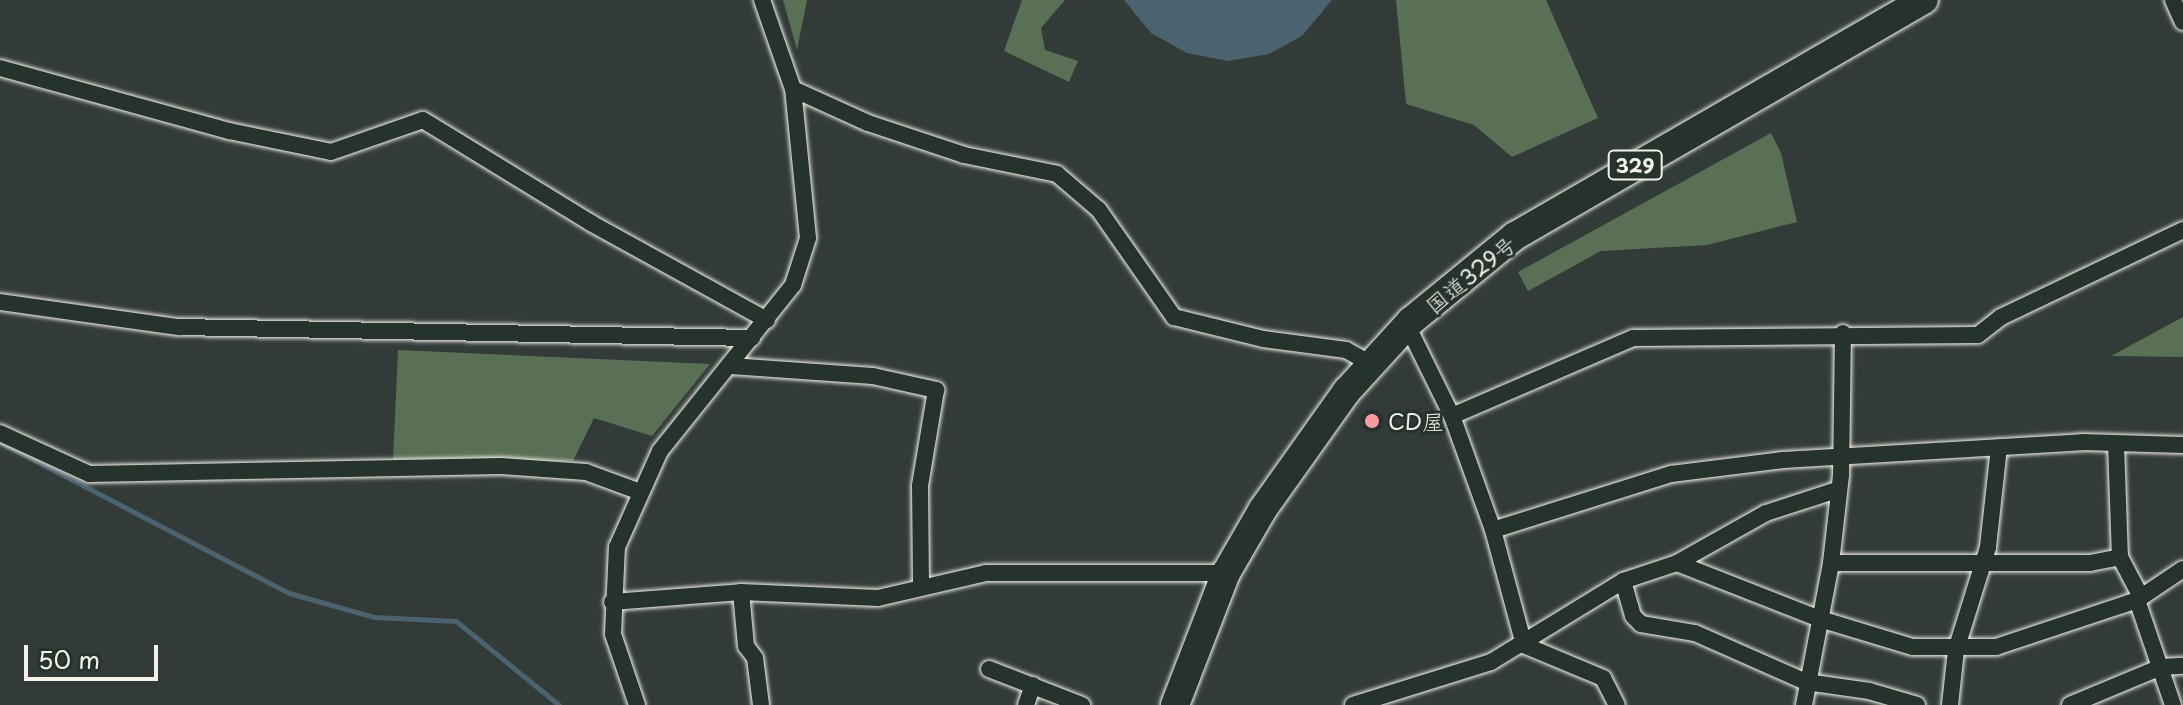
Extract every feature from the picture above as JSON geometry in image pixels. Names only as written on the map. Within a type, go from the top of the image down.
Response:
[{"type":"highway","name":"国道329号","points":[[1175,705],[1226,573],[1303,450],[1371,364],[1407,325],[1515,236],[1924,0]]},
{"type":"street","points":[[637,705],[613,634],[612,602],[617,547],[638,491],[660,451],[793,285],[808,238],[793,89],[762,0]]},
{"type":"street","points":[[2173,0],[2183,22]]},
{"type":"street","points":[[0,68],[229,131],[331,152],[423,120],[591,223],[767,320]]},
{"type":"street","points":[[793,89],[868,123],[964,155],[1057,174],[1099,210],[1174,317],[1263,339],[1346,350],[1371,364]]},
{"type":"street","points":[[1452,416],[1633,338],[1843,333],[1978,335],[2001,317],[2183,230]]},
{"type":"street","points":[[0,302],[179,327],[752,338]]},
{"type":"street","points":[[1407,325],[1452,416],[1493,530],[1524,645]]},
{"type":"street","points":[[1804,705],[1831,563],[1842,454],[1843,333]]},
{"type":"street","points":[[731,366],[873,376],[936,390],[920,486],[921,585]]},
{"type":"street","points":[[0,433],[89,474],[501,466],[586,472],[638,491]]},
{"type":"street","points":[[1493,530],[1671,474],[1842,454],[2116,444],[2183,445]]},
{"type":"street","points":[[2116,444],[2120,557],[2139,598],[2173,705]]},
{"type":"street","points":[[1950,705],[1956,650],[1984,561],[1999,448]]},
{"type":"street","points":[[1353,705],[1491,662],[1524,645],[1623,581],[1677,563],[1766,513],[1837,490]]},
{"type":"street","points":[[1831,563],[2090,563],[2120,557]]},
{"type":"street","points":[[1677,563],[1820,619],[1913,647],[1956,650],[2029,639],[2139,598],[2183,569]]},
{"type":"street","points":[[612,602],[741,592],[878,598],[921,585],[986,573],[1049,570],[1226,573]]},
{"type":"street","points":[[1623,581],[1633,616],[1641,624],[1695,633],[1806,682],[1869,691],[1917,705]]},
{"type":"street","points":[[741,592],[746,646],[755,658],[761,705]]},
{"type":"street","points":[[1524,645],[1603,678],[1617,705]]},
{"type":"street","points":[[2070,705],[2161,667],[2183,666]]},
{"type":"street","points":[[989,669],[1082,705]]},
{"type":"street","points":[[1026,705],[1033,685]]},
{"type":"green space","points":[[783,0],[807,0],[797,50]]},
{"type":"green space","points":[[1022,0],[1065,0],[1041,28],[1045,50],[1078,61],[1069,82],[1004,51]]},
{"type":"green space","points":[[1396,0],[1546,0],[1598,118],[1512,157],[1474,125],[1406,104]]},
{"type":"green space","points":[[1771,133],[1781,153],[1797,222],[1707,245],[1601,251],[1528,291],[1518,272]]},
{"type":"green space","points":[[2183,317],[2183,357],[2111,356]]},
{"type":"green space","points":[[398,350],[710,364],[652,436],[594,418],[573,461],[393,460]]},
{"type":"water","points":[[1124,0],[1332,0],[1302,36],[1269,54],[1228,61],[1187,53],[1151,33]]},
{"type":"waterway","points":[[0,442],[289,593],[374,617],[456,621],[559,705]]},
{"type":"place","name":"CD屋","points":[[1372,421]]}]
